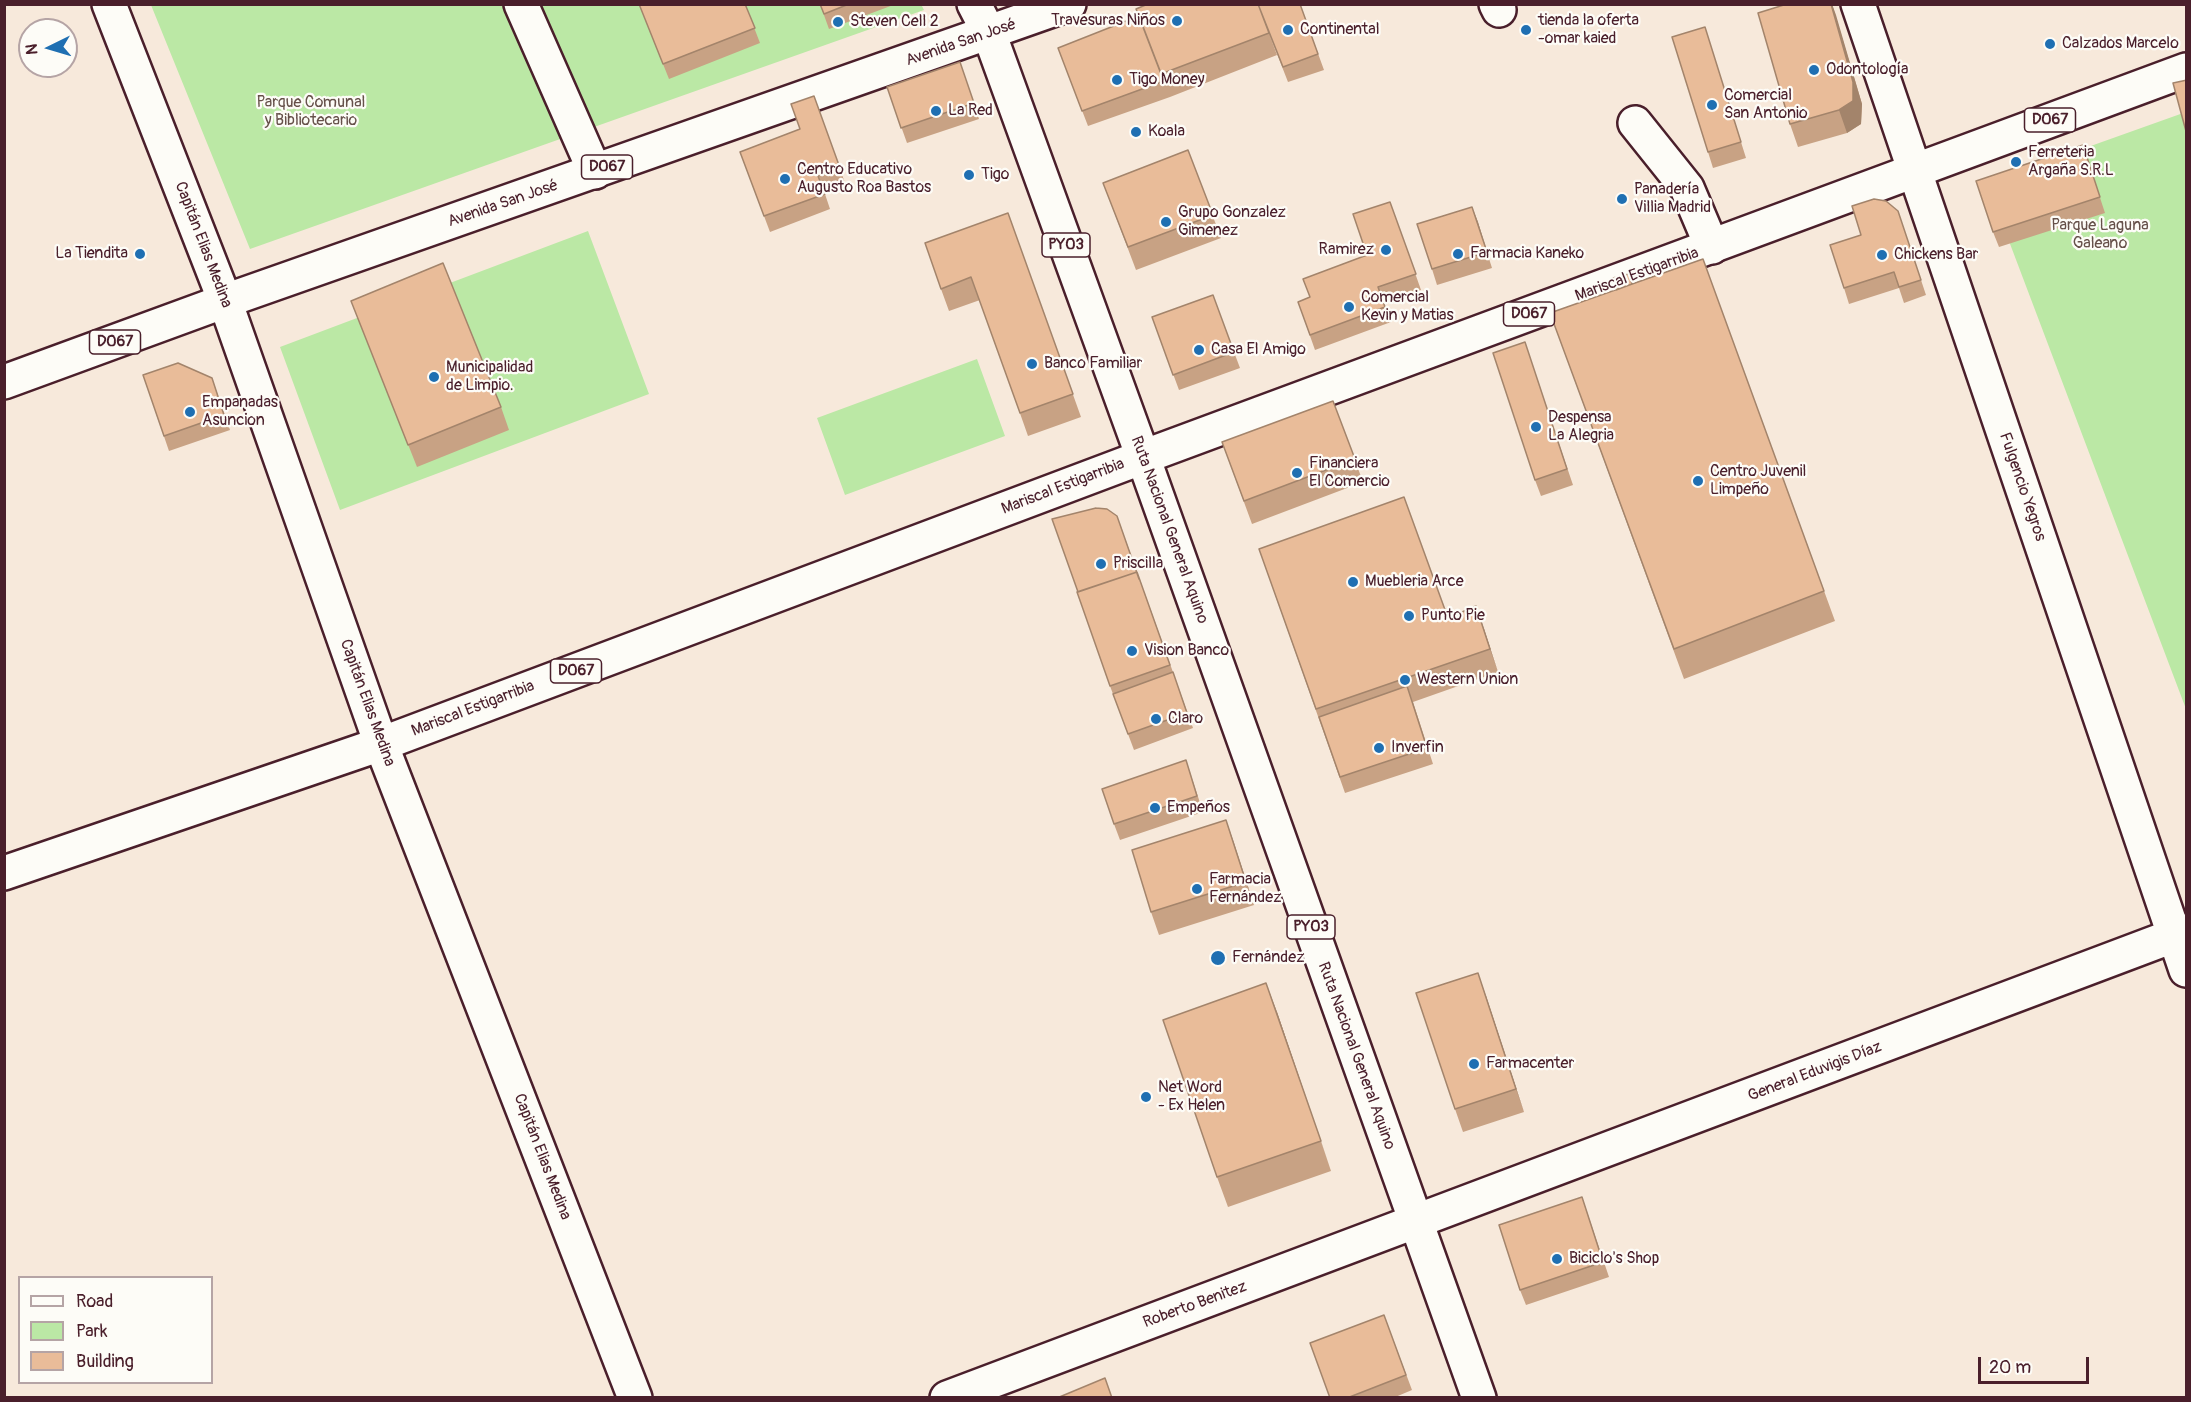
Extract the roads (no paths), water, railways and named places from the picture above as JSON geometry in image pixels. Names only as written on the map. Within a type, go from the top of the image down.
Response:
[{"type":"main road","name":"Capitán Elias Medina","points":[[109,4],[225,301],[381,744],[635,1398]]},
{"type":"main road","points":[[521,4],[595,172]]},
{"type":"main road","name":"Ruta Nacional General Aquino","points":[[974,4],[989,33],[1143,457],[1429,1217],[1479,1398]]},
{"type":"main road","name":"Avenida San José","points":[[4,382],[225,301],[1069,4]]},
{"type":"main road","name":"Fulgencio Yegros","points":[[1858,4],[1914,171],[2181,933],[2187,970]]},
{"type":"main road","name":"Mariscal Estigarribia","points":[[4,873],[381,744],[1143,457],[2187,69]]},
{"type":"main road","points":[[1635,123],[1687,188],[1712,247]]},
{"type":"main road","name":"General Eduvigis Díaz","points":[[1429,1217],[2181,933]]},
{"type":"main road","name":"Roberto Benitez","points":[[947,1398],[1429,1217]]},
{"type":"place","name":"Travesuras Niños","points":[[1177,21]]},
{"type":"place","name":"Steven Cell 2","points":[[838,22]]},
{"type":"place","name":"Continental","points":[[1288,30]]},
{"type":"place","name":"tienda la oferta -omar kaied","points":[[1526,30]]},
{"type":"place","name":"Calzados Marcelo","points":[[2050,44]]},
{"type":"place","name":"Odontología","points":[[1814,70]]},
{"type":"place","name":"Tigo Money","points":[[1117,80]]},
{"type":"place","name":"Comercial San Antonio","points":[[1712,105]]},
{"type":"place","name":"La Red","points":[[936,111]]},
{"type":"place","name":"Koala","points":[[1136,132]]},
{"type":"place","name":"Ferreteria Argaña S.R.L","points":[[2016,162]]},
{"type":"place","name":"Tigo","points":[[969,175]]},
{"type":"place","name":"Centro Educativo Augusto Roa Bastos","points":[[785,179]]},
{"type":"place","name":"Panadería Villia Madrid","points":[[1622,199]]},
{"type":"place","name":"Grupo Gonzalez Gimenez","points":[[1166,222]]},
{"type":"place","name":"Ramirez","points":[[1386,250]]},
{"type":"place","name":"La Tiendita","points":[[140,254]]},
{"type":"place","name":"Farmacia Kaneko","points":[[1458,254]]},
{"type":"place","name":"Chickens Bar","points":[[1882,255]]},
{"type":"place","name":"Comercial Kevin y Matias","points":[[1349,307]]},
{"type":"place","name":"Casa El Amigo","points":[[1199,350]]},
{"type":"place","name":"Banco Familiar","points":[[1032,364]]},
{"type":"place","name":"Municipalidad de Limpio.","points":[[434,377]]},
{"type":"place","name":"Empanadas Asuncion","points":[[190,412]]},
{"type":"place","name":"Despensa La Alegria","points":[[1536,427]]},
{"type":"place","name":"Financiera El Comercio","points":[[1297,473]]},
{"type":"place","name":"Centro Juvenil Limpeño","points":[[1698,481]]},
{"type":"place","name":"Priscilla","points":[[1101,564]]},
{"type":"place","name":"Muebleria Arce","points":[[1353,582]]},
{"type":"place","name":"Punto Pie","points":[[1409,616]]},
{"type":"place","name":"Vision Banco","points":[[1132,651]]},
{"type":"place","name":"Western Union","points":[[1405,680]]},
{"type":"place","name":"Claro","points":[[1156,719]]},
{"type":"place","name":"Inverfin","points":[[1379,748]]},
{"type":"place","name":"Empeños","points":[[1155,808]]},
{"type":"place","name":"Farmacia Fernández","points":[[1197,889]]},
{"type":"place","name":"Fernández","points":[[1218,958]]},
{"type":"place","name":"Farmacenter","points":[[1474,1064]]},
{"type":"place","name":"Net Word - Ex Helen","points":[[1146,1097]]},
{"type":"place","name":"Biciclo's Shop","points":[[1557,1259]]},
{"type":"park label","name":"Parque Comunal y Bibliotecario","points":[[311,112]]},
{"type":"park label","name":"Parque Laguna Galeano","points":[[2100,235]]}]
